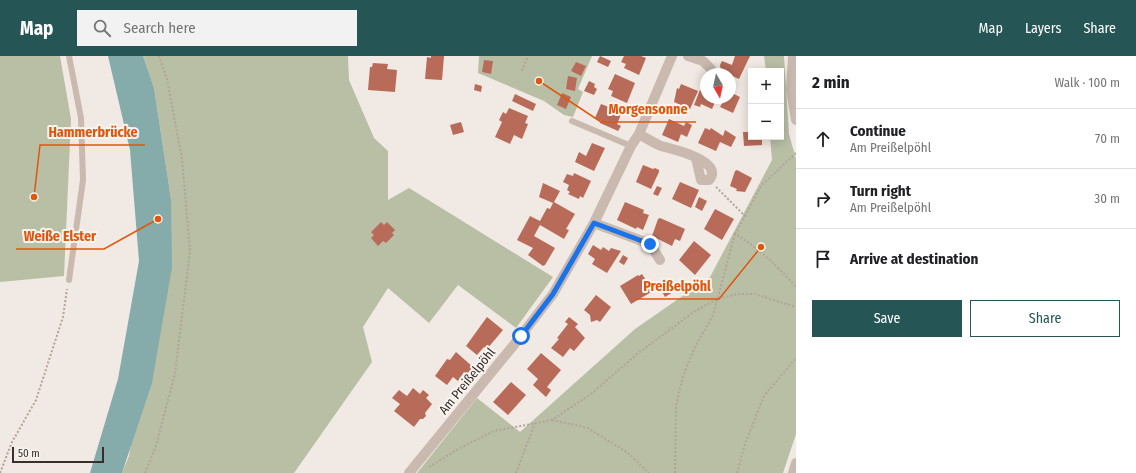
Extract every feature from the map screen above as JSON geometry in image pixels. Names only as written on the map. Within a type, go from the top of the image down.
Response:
[{"type":"street","name":"Am Preißelpöhl","points":[[409,473],[513,346],[553,294],[594,223],[631,146],[639,134],[672,56]]},
{"type":"street","points":[[688,56],[703,61],[710,68]]},
{"type":"street","points":[[793,56],[791,90],[796,120]]},
{"type":"street","points":[[639,134],[660,145],[684,151],[696,158],[700,180],[709,180]]},
{"type":"street","points":[[594,223],[650,244],[660,260]]},
{"type":"street","points":[[793,473],[796,463]]},
{"type":"lane","points":[[69,56],[81,118],[83,180],[69,280]]},
{"type":"lane","points":[[572,121],[631,146]]},
{"type":"path","points":[[145,473],[156,446],[175,373],[190,251],[182,159],[167,79],[159,56]]},
{"type":"path","points":[[522,71],[528,56]]},
{"type":"path","points":[[675,473],[676,406],[683,376],[695,347],[713,315],[735,234],[761,186],[796,153]]},
{"type":"path","points":[[709,180],[745,216]]},
{"type":"path","points":[[735,234],[752,244],[768,257],[796,287]]},
{"type":"path","points":[[0,473],[12,442],[36,400],[63,317],[69,280]]},
{"type":"path","points":[[552,420],[591,394],[636,354],[695,312],[717,299],[737,294],[755,294],[796,307]]},
{"type":"path","points":[[737,473],[744,444],[764,396],[796,358]]},
{"type":"path","points":[[428,468],[458,449],[494,431],[552,420],[588,428],[628,453],[649,473]]},
{"type":"path","points":[[516,473],[535,423]]},
{"type":"green space","points":[[0,56],[60,56],[71,119],[64,276],[0,282]]},
{"type":"green space","points":[[143,56],[348,56],[349,80],[374,138],[388,151],[388,200],[409,188],[553,277],[516,328],[458,285],[429,323],[388,288],[363,327],[372,362],[294,473],[122,473],[129,456],[171,199],[154,88]]},
{"type":"green space","points":[[479,56],[592,56],[578,89],[583,92],[573,117],[564,115],[544,101],[478,73]]},
{"type":"green space","points":[[764,56],[784,56],[789,134],[796,159],[796,434],[783,473],[417,473],[477,398],[520,432],[635,329],[710,277],[772,160],[770,140],[784,140],[784,68],[766,68]]},
{"type":"water","points":[[108,56],[143,56],[154,88],[171,199],[172,267],[152,383],[122,473],[90,473],[118,379],[139,261],[130,150]]},
{"type":"building","points":[[431,56],[444,56],[442,80],[425,79],[427,57],[431,58]]},
{"type":"building","points":[[600,56],[611,61],[608,67],[597,62]]},
{"type":"building","points":[[624,56],[641,56],[646,58],[639,75],[624,68],[626,64],[621,62]]},
{"type":"building","points":[[735,56],[750,56],[739,79],[736,78],[736,68],[720,68],[720,65],[722,61],[732,65]]},
{"type":"building","points":[[484,60],[493,61],[491,74],[482,72]]},
{"type":"building","points":[[576,62],[586,66],[581,76],[571,71]]},
{"type":"building","points":[[373,63],[388,64],[387,69],[397,70],[395,92],[368,90],[370,67],[372,67]]},
{"type":"building","points":[[615,74],[635,83],[627,103],[611,96],[613,91],[608,89]]},
{"type":"building","points":[[568,76],[577,78],[575,91],[566,89]]},
{"type":"building","points":[[589,81],[595,84],[594,87],[597,89],[594,95],[584,91]]},
{"type":"building","points":[[475,84],[482,86],[481,92],[474,90]]},
{"type":"building","points":[[681,84],[698,91],[690,109],[674,102],[677,88],[679,89]]},
{"type":"building","points":[[700,90],[700,107],[694,105]]},
{"type":"building","points":[[562,93],[571,97],[566,109],[557,105]]},
{"type":"building","points":[[515,94],[536,104],[533,111],[512,101]]},
{"type":"building","points":[[736,95],[740,97],[733,113],[720,107],[722,104],[736,104]]},
{"type":"building","points":[[601,104],[622,112],[617,124],[621,126],[618,131],[600,123],[601,121],[595,118]]},
{"type":"building","points":[[701,104],[714,104],[712,109]]},
{"type":"building","points":[[509,108],[528,116],[525,123],[528,124],[522,139],[514,135],[510,144],[495,137],[502,122],[499,120],[503,112],[506,114]]},
{"type":"building","points":[[669,119],[684,126],[686,122],[692,125],[687,137],[681,134],[678,142],[662,135]]},
{"type":"building","points":[[461,122],[464,132],[453,135],[450,125]]},
{"type":"building","points":[[705,128],[710,130],[711,128],[723,136],[725,130],[736,137],[731,147],[720,142],[716,151],[698,143]]},
{"type":"building","points":[[743,132],[748,132],[748,140],[762,140],[762,145],[744,146]]},
{"type":"building","points":[[592,143],[605,148],[594,171],[575,162],[579,152],[586,156]]},
{"type":"building","points":[[643,165],[659,170],[651,189],[636,182]]},
{"type":"building","points":[[737,170],[752,178],[745,192],[736,191],[737,189],[730,186],[735,171]]},
{"type":"building","points":[[574,173],[591,181],[583,198],[580,196],[579,199],[568,194],[570,192],[567,190],[569,185],[563,182],[567,174],[573,176]]},
{"type":"building","points":[[680,182],[699,190],[691,208],[672,199]]},
{"type":"building","points":[[543,183],[560,191],[554,202],[575,214],[566,229],[569,230],[564,239],[540,225],[534,236],[555,248],[543,266],[528,255],[533,248],[517,240],[530,216],[540,221],[547,208],[550,209],[553,203],[539,197]]},
{"type":"building","points":[[657,186],[662,188],[658,196],[653,194]]},
{"type":"building","points":[[699,197],[707,201],[702,211],[695,207]]},
{"type":"building","points":[[625,202],[644,210],[643,213],[649,215],[643,230],[637,227],[636,229],[617,220]]},
{"type":"building","points":[[715,209],[734,219],[722,240],[704,229]]},
{"type":"building","points":[[660,218],[685,229],[680,241],[675,239],[672,246],[652,236],[658,219]]},
{"type":"building","points":[[381,222],[384,225],[387,222],[395,230],[392,233],[394,235],[386,243],[383,241],[378,246],[371,238],[374,235],[371,232]]},
{"type":"building","points":[[694,241],[711,255],[695,275],[679,260]]},
{"type":"building","points":[[593,245],[601,250],[603,247],[609,251],[611,248],[621,251],[607,273],[592,264],[595,259],[588,254]]},
{"type":"building","points":[[623,255],[628,258],[624,265],[619,262]]},
{"type":"building","points":[[642,274],[653,291],[631,304],[620,286]]},
{"type":"building","points":[[668,281],[673,292],[665,297],[659,286]]},
{"type":"building","points":[[596,295],[611,307],[600,322],[597,320],[591,322],[590,315],[584,310]]},
{"type":"building","points":[[487,317],[503,330],[487,349],[484,347],[477,355],[466,346]]},
{"type":"building","points":[[569,317],[578,324],[575,327],[585,338],[574,351],[570,348],[563,357],[551,348],[559,339],[557,338],[568,324],[565,322]]},
{"type":"building","points":[[456,352],[473,367],[467,374],[464,372],[458,381],[453,377],[447,385],[435,376],[447,359],[450,360]]},
{"type":"building","points":[[541,353],[561,370],[547,387],[551,390],[546,397],[533,385],[538,379],[527,369]]},
{"type":"building","points":[[511,382],[526,395],[508,415],[493,402]]},
{"type":"building","points":[[413,388],[420,394],[423,390],[429,395],[426,398],[432,404],[425,413],[426,416],[423,419],[420,419],[414,427],[394,411],[400,404],[392,398],[399,390],[407,396]]},
{"type":"place","name":"Morgensonne","points":[[539,81]]},
{"type":"place","name":"Hammerbrücke","points":[[34,197]]},
{"type":"place","name":"Weiße Elster","points":[[158,219]]},
{"type":"place","name":"Preißelpöhl","points":[[761,247]]},
{"type":"route","points":[[521,336],[553,294],[594,223],[650,244]]}]
